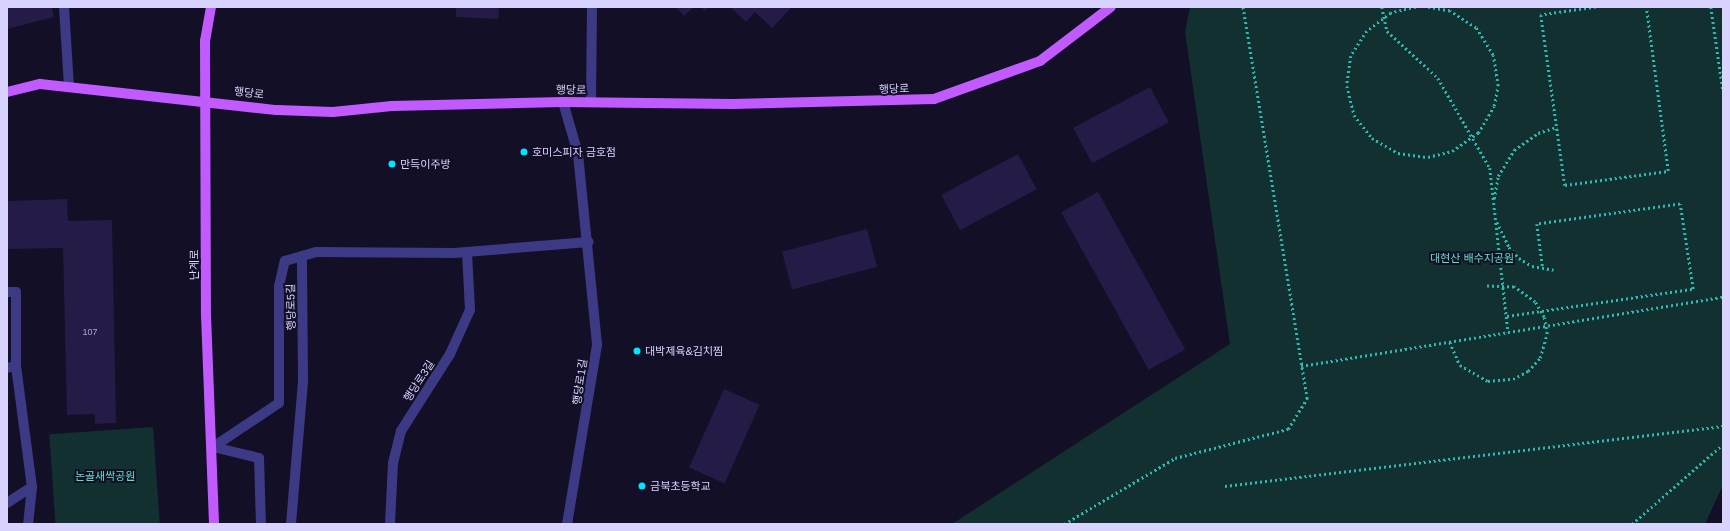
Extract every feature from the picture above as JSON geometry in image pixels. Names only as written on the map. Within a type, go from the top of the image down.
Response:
[{"type":"main road","name":"난계로","points":[[211,7],[205,41],[206,315],[213,447],[214,524]]},
{"type":"main road","name":"행당로","points":[[7,92],[40,84],[206,100],[277,110],[333,112],[392,106],[563,102],[733,104],[934,99],[1040,61],[1111,7]]},
{"type":"street","points":[[64,7],[68,87]]},
{"type":"street","points":[[591,102],[592,7]]},
{"type":"street","name":"행당로1길","points":[[563,102],[578,154],[589,242],[597,345],[567,524]]},
{"type":"street","points":[[213,447],[279,403],[279,286],[285,261],[316,252],[467,252],[589,242]]},
{"type":"street","name":"행당로3길","points":[[390,524],[393,463],[401,431],[450,354],[470,310],[467,252]]},
{"type":"street","name":"행당로5길","points":[[291,524],[303,380],[302,256]]},
{"type":"street","points":[[7,292],[16,292],[11,367],[32,487],[28,524]]},
{"type":"street","points":[[213,447],[259,458],[261,524]]},
{"type":"street","points":[[7,503],[32,487]]},
{"type":"path","points":[[1064,524],[1175,458],[1288,429],[1307,399],[1243,7]]},
{"type":"path","points":[[1382,7],[1386,31],[1438,78],[1490,168],[1508,332]]},
{"type":"path","points":[[1416,7],[1384,17],[1358,43],[1348,71],[1349,100],[1362,127],[1384,147],[1412,156],[1442,155],[1472,138],[1485,125],[1496,101],[1498,75],[1493,55],[1483,36],[1468,22],[1450,11],[1428,7]]},
{"type":"path","points":[[1596,7],[1542,15],[1565,185],[1668,171],[1646,7]]},
{"type":"path","points":[[1711,7],[1723,90]]},
{"type":"path","points":[[1554,270],[1532,266],[1509,247],[1501,234],[1494,205],[1498,176],[1514,150],[1538,133],[1557,127]]},
{"type":"path","points":[[1507,316],[1693,289],[1680,204],[1536,224],[1543,269]]},
{"type":"path","points":[[1450,342],[1456,359],[1472,374],[1488,381],[1505,382],[1535,365],[1544,351],[1546,326],[1541,311],[1526,293],[1503,285],[1488,286]]},
{"type":"path","points":[[1301,366],[1723,297]]},
{"type":"path","points":[[1225,486],[1723,426]]},
{"type":"path","points":[[1632,524],[1723,444]]},
{"type":"green space","name":"대현산 배수지공원","points":[[1190,7],[1723,7],[1723,485],[1705,524],[952,524],[1230,344],[1185,32]]},
{"type":"green space","name":"논골새싹공원","points":[[153,427],[160,524],[56,524],[49,434]]},
{"type":"building","points":[[7,7],[52,7],[54,17],[7,29]]},
{"type":"building","points":[[456,7],[499,7],[498,19],[456,17]]},
{"type":"building","points":[[676,7],[694,7],[684,16]]},
{"type":"building","points":[[701,7],[710,7],[705,11]]},
{"type":"building","points":[[734,7],[792,7],[772,28],[755,12],[746,22],[732,9]]},
{"type":"building","points":[[1150,87],[1169,122],[1092,163],[1073,128]]},
{"type":"building","points":[[1018,154],[1037,189],[960,230],[941,195]]},
{"type":"building","points":[[1098,192],[1185,349],[1149,370],[1061,212]]},
{"type":"building","points":[[67,199],[68,221],[112,220],[116,423],[95,424],[95,414],[67,415],[63,248],[7,249],[7,201]]},
{"type":"building","points":[[867,229],[877,267],[792,289],[782,252]]},
{"type":"building","points":[[724,389],[760,405],[725,483],[689,468]]},
{"type":"place","name":"호미스피자 금호점","points":[[524,152]]},
{"type":"place","name":"만득이주방","points":[[392,164]]},
{"type":"place","name":"대박제육&김치찜","points":[[637,351]]},
{"type":"place","name":"금북초등학교","points":[[642,486]]}]
